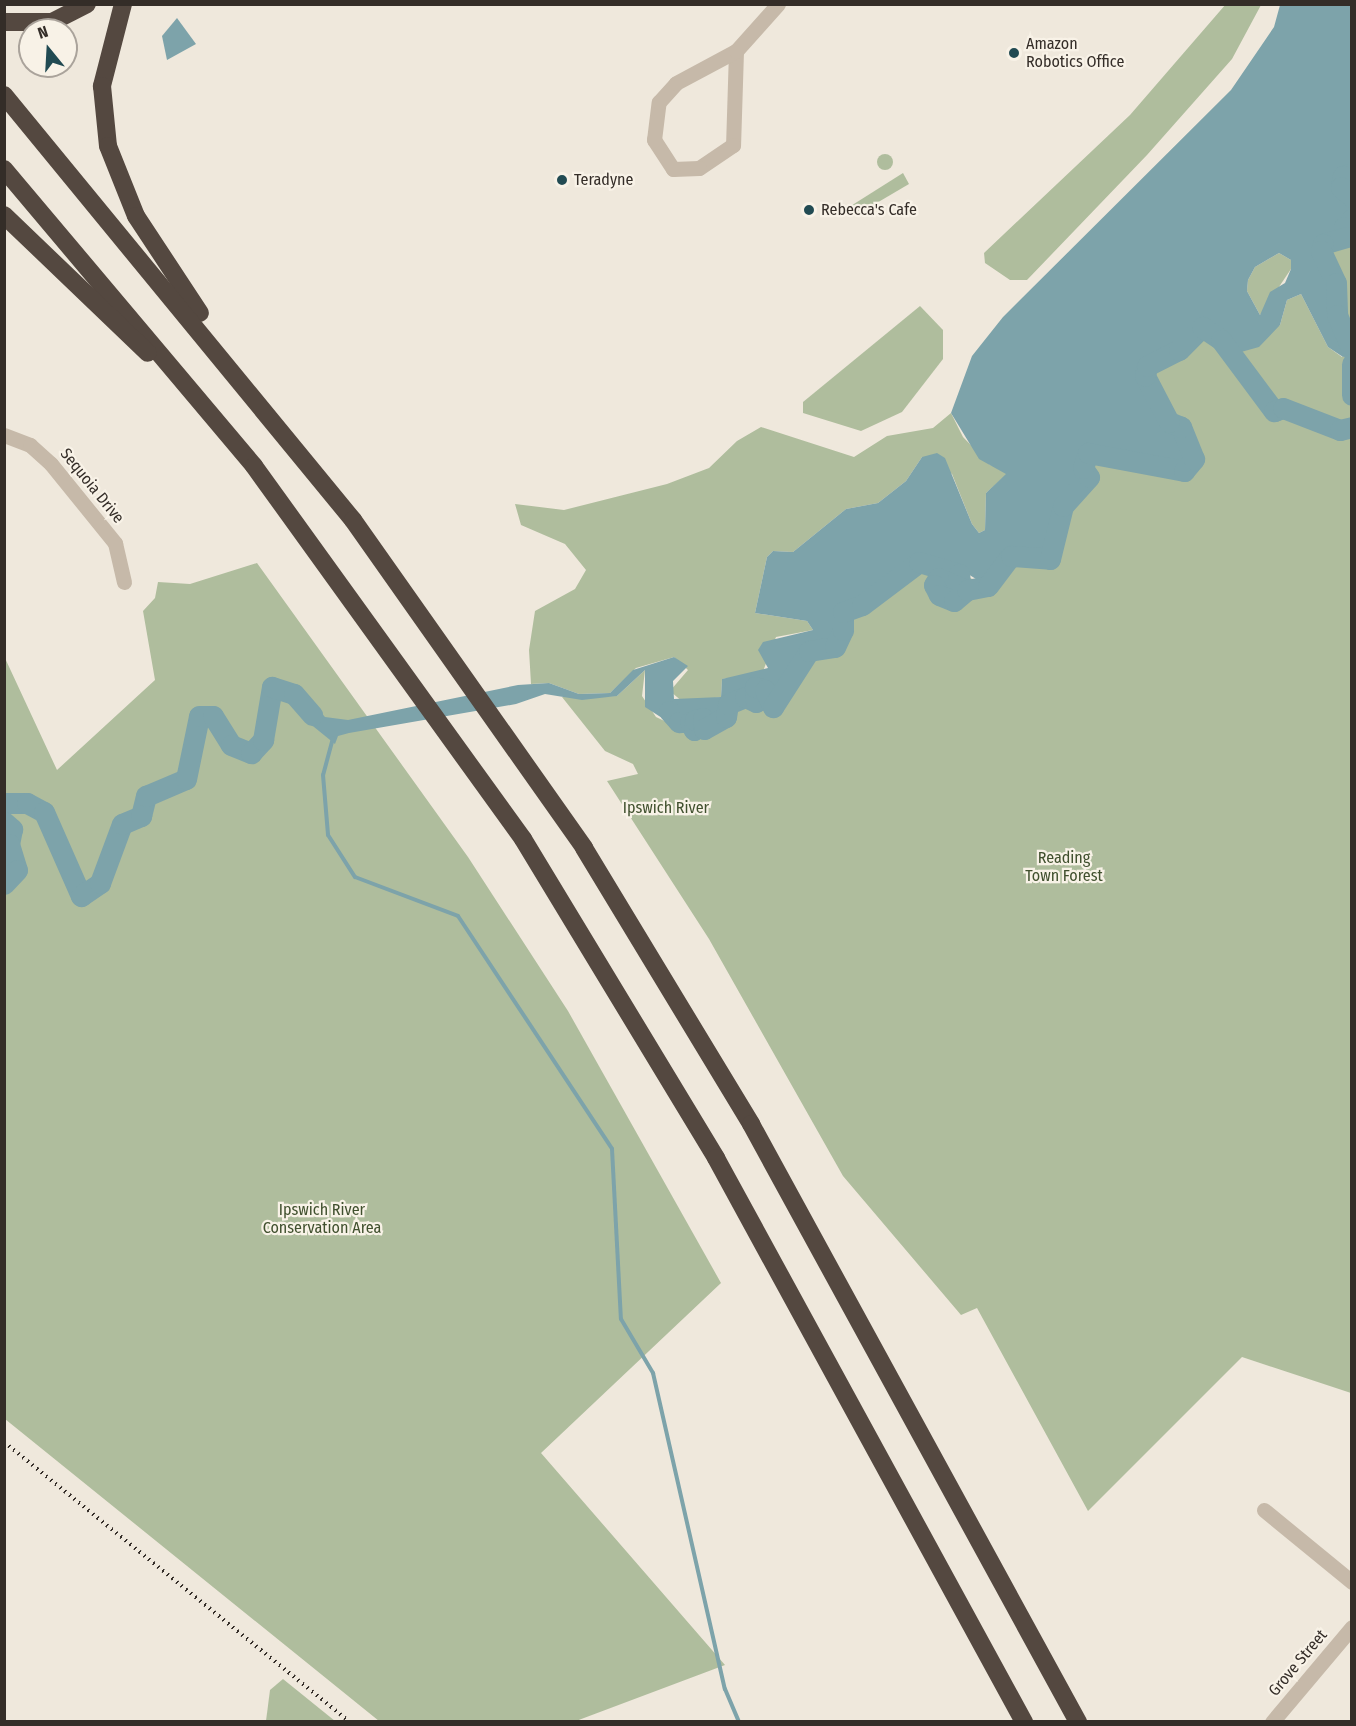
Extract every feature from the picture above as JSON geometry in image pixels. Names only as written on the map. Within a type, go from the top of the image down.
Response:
[{"type":"highway","points":[[4,22],[52,22],[87,4]]},
{"type":"highway","points":[[123,4],[102,86],[113,160],[136,216],[253,392]]},
{"type":"highway","points":[[4,95],[253,392],[492,712],[699,1034],[1078,1722]]},
{"type":"highway","points":[[4,169],[217,419],[430,703],[523,839],[656,1054],[1024,1722]]},
{"type":"highway","points":[[4,215],[217,419]]},
{"type":"street","points":[[736,51],[733,145],[699,168],[673,169],[654,141],[659,102],[676,83],[736,51],[778,4]]},
{"type":"street","name":"Sequoia Drive","points":[[4,435],[30,445],[51,464],[115,543],[124,582]]},
{"type":"street","points":[[1264,1510],[1352,1582]]},
{"type":"street","name":"Grove Street","points":[[1272,1722],[1352,1627]]},
{"type":"green space","points":[[1226,4],[1261,5],[1232,59],[1147,155],[1027,280],[1010,280],[985,263],[984,253],[1130,115]]},
{"type":"green space","points":[[885,154],[893,162],[885,170],[877,162]]},
{"type":"green space","points":[[903,173],[909,184],[858,214],[846,209]]},
{"type":"green space","points":[[1351,173],[1351,197],[1341,187],[1343,176]]},
{"type":"green space","name":"Reading Town Forest","points":[[1351,219],[1351,1393],[1242,1357],[1088,1511],[977,1308],[961,1315],[843,1176],[709,939],[607,781],[638,774],[633,764],[605,751],[562,697],[617,696],[645,670],[642,696],[656,717],[673,725],[690,722],[693,729],[700,718],[721,721],[728,704],[758,699],[755,687],[765,690],[773,707],[843,612],[919,562],[979,581],[997,575],[1011,556],[1037,560],[1058,536],[1059,515],[1085,455],[1189,464],[1194,459],[1181,427],[1169,422],[1145,376],[1147,366],[1179,350],[1190,334],[1202,327],[1221,340],[1267,333],[1280,325],[1287,300],[1301,294],[1328,347],[1342,357],[1347,354],[1336,283],[1321,251],[1323,244],[1340,243]]},
{"type":"green space","points":[[1279,253],[1291,260],[1291,269],[1260,315],[1247,291],[1248,280],[1255,267]]},
{"type":"green space","points":[[920,306],[943,330],[943,359],[902,412],[861,431],[803,413],[803,402]]},
{"type":"green space","points":[[951,413],[963,437],[990,465],[1003,467],[1007,474],[986,493],[985,530],[979,533],[972,524],[952,474],[922,457],[906,481],[878,503],[846,509],[793,552],[773,551],[767,557],[755,613],[807,621],[813,630],[776,637],[762,674],[722,679],[721,697],[684,703],[670,691],[688,670],[674,657],[636,668],[610,693],[579,694],[549,683],[531,684],[529,650],[535,611],[575,589],[586,570],[565,544],[521,525],[515,504],[564,510],[667,484],[709,468],[737,441],[761,427],[854,457],[887,436],[933,428]]},
{"type":"green space","name":"Ipswich River Conservation Area","points":[[257,563],[468,857],[568,1011],[721,1283],[541,1453],[725,1665],[576,1721],[379,1721],[5,1419],[4,656],[57,770],[155,680],[143,611],[155,598],[158,582],[190,584]]},
{"type":"green space","points":[[283,1679],[335,1721],[266,1721],[270,1690]]},
{"type":"water","points":[[1280,5],[1351,5],[1351,173],[1343,176],[1341,187],[1351,197],[1351,219],[1345,227],[1347,237],[1323,244],[1321,251],[1336,283],[1348,354],[1343,357],[1328,347],[1301,294],[1287,300],[1280,325],[1259,347],[1241,352],[1202,327],[1190,334],[1179,350],[1147,366],[1145,376],[1169,422],[1181,427],[1194,459],[1184,471],[1088,453],[1083,468],[1089,477],[1063,506],[1050,559],[1011,556],[984,584],[968,574],[919,562],[862,605],[843,612],[843,630],[835,647],[809,651],[773,707],[765,690],[755,687],[756,702],[745,697],[728,704],[726,717],[712,727],[704,729],[700,718],[694,730],[689,722],[673,725],[645,707],[645,670],[617,696],[582,700],[545,694],[516,704],[349,733],[338,736],[335,744],[303,718],[291,696],[300,690],[325,717],[348,720],[518,685],[549,683],[579,694],[610,693],[633,670],[674,657],[688,666],[673,681],[674,699],[721,697],[722,679],[768,668],[758,650],[763,642],[813,630],[807,621],[755,613],[767,557],[773,551],[793,552],[846,509],[878,503],[906,481],[922,457],[937,453],[945,458],[972,524],[979,533],[985,530],[986,493],[1006,474],[979,459],[951,413],[972,356],[1003,317],[1231,90],[1274,27]],"holes":[[[1279,253],[1291,260],[1291,269],[1285,283],[1270,292],[1260,315],[1247,291],[1248,280],[1255,267]]]},
{"type":"water","points":[[177,18],[196,44],[167,60],[162,36]]},
{"type":"waterway","name":"Ipswich River","points":[[1352,173],[1343,176],[1341,187],[1352,197]]},
{"type":"waterway","name":"Ipswich River","points":[[1352,219],[1344,227],[1347,237],[1323,244],[1321,251],[1336,283],[1337,315],[1352,350]]},
{"type":"waterway","name":"Ipswich River","points":[[669,711],[679,722],[690,722],[694,730],[695,720],[703,718],[704,729],[726,717],[728,704],[745,697],[756,702],[755,687],[765,690],[773,707],[809,651],[835,647],[843,630],[843,612],[862,605],[919,562],[959,574],[961,588],[938,578],[934,585],[939,595],[954,601],[967,590],[988,586],[1011,556],[1050,559],[1063,506],[1089,477],[1083,468],[1088,453],[1184,471],[1194,459],[1181,427],[1169,422],[1145,376],[1147,366],[1179,350],[1202,327],[1221,340],[1274,411],[1283,408],[1340,430],[1352,427]]},
{"type":"waterway","name":"Ipswich River","points":[[1352,364],[1352,395]]},
{"type":"waterway","name":"Ipswich River","points":[[4,803],[27,803],[44,812],[81,896],[100,883],[122,824],[141,816],[146,796],[186,779],[199,716],[213,716],[231,745],[251,753],[263,740],[272,687],[294,694],[312,715]]},
{"type":"waterway","points":[[333,738],[323,775],[328,835],[355,877],[458,916],[612,1149],[621,1319],[653,1373],[725,1689],[739,1722]]},
{"type":"waterway","name":"Ipswich River","points":[[4,822],[12,829],[9,844],[17,870],[4,884]]},
{"type":"railway","points":[[4,1442],[350,1722]]},
{"type":"place","name":"Amazon Robotics Office","points":[[1014,53]]},
{"type":"place","name":"Teradyne","points":[[562,180]]},
{"type":"place","name":"Rebecca's Cafe","points":[[809,210]]}]
